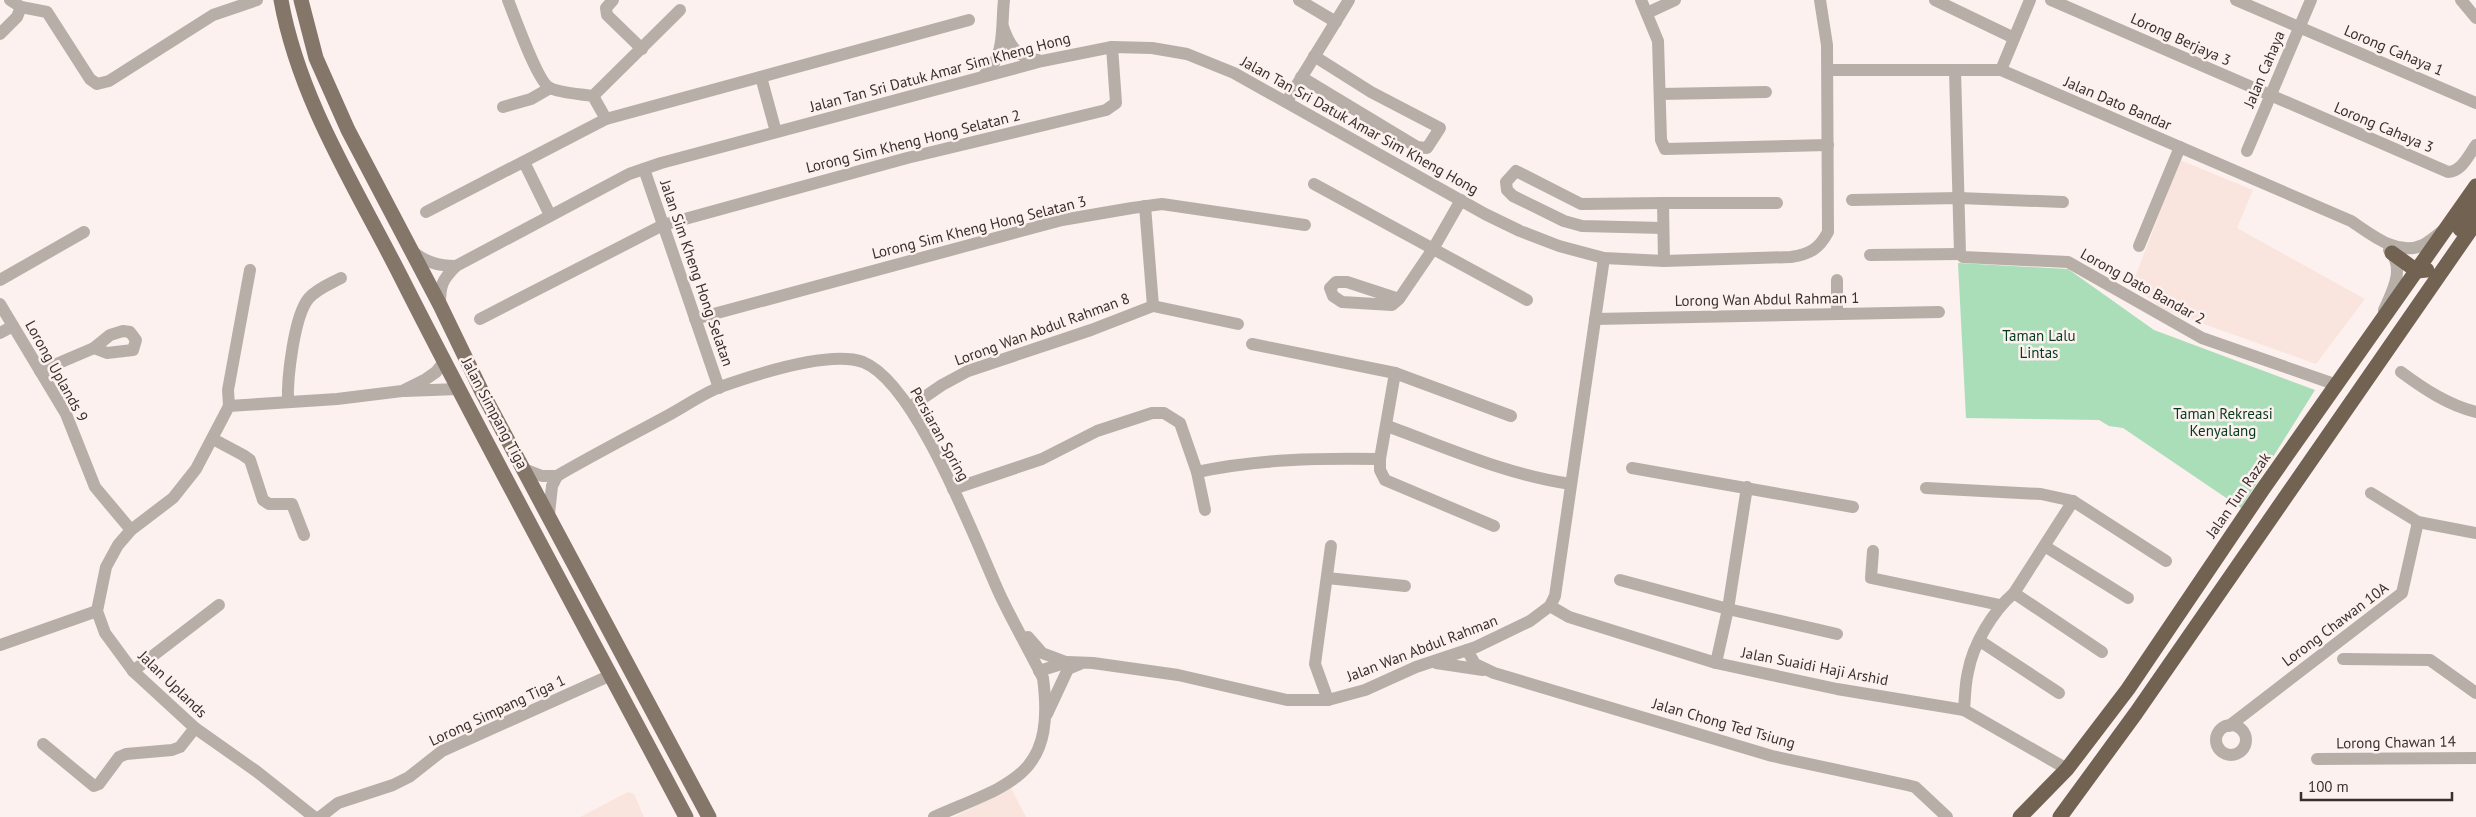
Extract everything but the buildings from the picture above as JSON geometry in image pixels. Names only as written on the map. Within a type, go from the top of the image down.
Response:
[{"type":"highway","name":"Jalan Tun Razak","points":[[2020,817],[2067,769],[2128,689],[2476,186]]},
{"type":"highway","points":[[2392,253],[2417,271],[2430,269],[2476,206]]},
{"type":"highway","points":[[2061,817],[2136,713],[2476,222]]},
{"type":"main road","name":"Jalan Simpang Tiga","points":[[281,0],[298,64],[328,138],[458,389],[686,817]]},
{"type":"main road","name":"Jalan Simpang Tiga","points":[[301,0],[316,58],[348,130],[440,305],[482,392],[549,514],[709,817]]},
{"type":"street","points":[[10,0],[21,7],[47,12],[90,79],[97,84],[109,81],[214,16],[257,0]]},
{"type":"street","points":[[508,0],[537,71],[550,88]]},
{"type":"street","points":[[613,0],[606,8],[607,15],[642,49]]},
{"type":"street","points":[[980,77],[995,66],[1000,55],[1004,0],[1012,0]]},
{"type":"street","points":[[1299,0],[1336,22]]},
{"type":"street","points":[[1287,100],[1349,0]]},
{"type":"street","points":[[1641,0],[1658,41],[1661,140],[1666,149],[1828,145]]},
{"type":"street","points":[[1646,13],[1675,0]]},
{"type":"street","name":"Jalan Tan Sri Datuk Amar Sim Kheng Hong","points":[[440,305],[440,291],[444,279],[456,266],[550,215],[644,169],[980,77],[1042,61],[1112,47],[1152,48],[1187,54],[1234,73],[1287,100],[1461,200],[1520,231],[1559,246],[1604,258],[1664,261],[1791,258],[1806,255],[1814,251],[1822,243],[1828,232],[1828,70],[1827,45],[1820,0]]},
{"type":"street","points":[[1935,0],[2014,38]]},
{"type":"street","points":[[2001,70],[2030,0]]},
{"type":"street","name":"Lorong Berjaya 3","points":[[2051,0],[2270,96]]},
{"type":"street","name":"Lorong Cahaya 1","points":[[2236,0],[2476,103]]},
{"type":"street","name":"Jalan Cahaya","points":[[2247,151],[2311,0]]},
{"type":"street","points":[[2462,0],[2476,7]]},
{"type":"street","points":[[2462,0],[2476,18]]},
{"type":"street","points":[[0,34],[17,17],[21,7]]},
{"type":"street","points":[[593,96],[680,10]]},
{"type":"street","points":[[426,212],[606,119],[969,20]]},
{"type":"street","points":[[1002,23],[1009,42],[1016,53],[1027,58],[1042,61]]},
{"type":"street","name":"Lorong Sim Kheng Hong Selatan 2","points":[[663,225],[907,158],[1106,110],[1116,103],[1112,47]]},
{"type":"street","points":[[1301,77],[1417,147],[1427,148],[1440,128],[1371,92],[1314,56]]},
{"type":"street","name":"Jalan Dato Bandar","points":[[1828,70],[2001,70],[2351,221],[2378,240]]},
{"type":"street","points":[[1955,70],[1960,198],[1960,254]]},
{"type":"street","points":[[761,77],[776,132]]},
{"type":"street","points":[[503,108],[530,99],[550,88],[593,96],[606,119]]},
{"type":"street","points":[[1660,94],[1766,92]]},
{"type":"street","name":"Lorong Cahaya 3","points":[[2270,96],[2448,172],[2454,172],[2461,167],[2476,146]]},
{"type":"street","points":[[2139,246],[2180,147]]},
{"type":"street","points":[[524,162],[550,215]]},
{"type":"street","name":"Jalan Sim Kheng Hong Selatan","points":[[644,169],[719,388]]},
{"type":"street","points":[[1663,228],[1591,227],[1572,224],[1513,196],[1507,190],[1506,182],[1512,173],[1516,171],[1581,204],[1777,203]]},
{"type":"street","points":[[1314,184],[1527,300]]},
{"type":"street","points":[[1852,200],[1960,198],[2063,202]]},
{"type":"street","points":[[1399,299],[1433,249],[1461,200]]},
{"type":"street","points":[[1663,203],[1664,261]]},
{"type":"street","name":"Lorong Sim Kheng Hong Selatan 3","points":[[695,319],[1062,220],[1145,206],[1162,204],[1305,225]]},
{"type":"street","name":"Lorong Wan Abdul Rahman 8","points":[[910,407],[942,385],[968,371],[1091,330],[1153,306],[1145,206]]},
{"type":"street","points":[[480,319],[663,225]]},
{"type":"street","points":[[2378,240],[2390,245],[2411,247],[2422,245],[2446,229]]},
{"type":"street","points":[[0,280],[84,232]]},
{"type":"street","points":[[2375,331],[2398,276],[2392,253],[2378,240]]},
{"type":"street","points":[[411,250],[429,262],[443,266],[456,266]]},
{"type":"street","name":"Lorong Dato Bandar 2","points":[[1870,255],[1960,254],[1968,259],[2068,262],[2196,335],[2337,385]]},
{"type":"street","points":[[1550,606],[1555,596],[1604,258]]},
{"type":"street","points":[[0,645],[96,611],[106,567],[118,546],[131,530],[174,498],[196,469],[229,406],[228,390],[250,270]]},
{"type":"street","points":[[288,402],[287,384],[300,312],[308,299],[319,289],[341,278]]},
{"type":"street","points":[[1837,280],[1837,314]]},
{"type":"street","name":"Lorong Uplands 9","points":[[0,304],[66,414],[95,487],[131,530]]},
{"type":"street","points":[[1153,306],[1238,324]]},
{"type":"street","name":"Lorong Wan Abdul Rahman 1","points":[[1595,319],[1939,312]]},
{"type":"street","points":[[0,332],[13,326]]},
{"type":"street","points":[[1252,344],[1395,373],[1511,416]]},
{"type":"street","points":[[40,370],[94,348]]},
{"type":"street","name":"Persiaran Spring","points":[[557,476],[719,388],[812,361],[833,358],[849,359],[875,369],[886,378],[910,407],[953,489],[1002,598],[1040,671]]},
{"type":"street","points":[[402,391],[431,376],[444,362]]},
{"type":"street","points":[[2401,372],[2423,388],[2458,407],[2476,412]]},
{"type":"street","points":[[1395,373],[1380,459],[1380,470],[1385,480],[1494,526]]},
{"type":"street","points":[[229,406],[402,391],[458,389]]},
{"type":"street","points":[[953,489],[1042,459],[1097,430],[1152,413],[1164,413],[1180,423],[1197,472],[1205,510]]},
{"type":"street","points":[[1387,426],[1507,471],[1543,480],[1571,484]]},
{"type":"street","points":[[213,439],[250,460],[263,500],[269,504],[292,504],[304,535]]},
{"type":"street","points":[[1197,472],[1241,463],[1305,458],[1380,459]]},
{"type":"street","points":[[1632,468],[1853,507]]},
{"type":"street","points":[[524,469],[542,476],[557,476],[552,486],[549,514]]},
{"type":"street","points":[[1716,663],[1728,609],[1747,487]]},
{"type":"street","points":[[1926,488],[2041,494],[2073,502],[2166,561]]},
{"type":"street","points":[[2371,493],[2418,522],[2476,533]]},
{"type":"street","points":[[1964,710],[1972,656],[2000,605],[2014,593],[2046,547],[2073,502]]},
{"type":"street","name":"Lorong Chawan 10A","points":[[2229,726],[2402,593],[2418,522]]},
{"type":"street","points":[[1328,700],[1315,664],[1331,546]]},
{"type":"street","points":[[2046,547],[2128,598]]},
{"type":"street","points":[[1873,551],[1871,578],[2000,605]]},
{"type":"street","points":[[1327,578],[1404,586]]},
{"type":"street","points":[[1620,580],[1728,609],[1837,634]]},
{"type":"street","points":[[2014,593],[2102,652]]},
{"type":"street","points":[[133,671],[219,605]]},
{"type":"street","name":"Jalan Suaidi Haji Arshid","points":[[1550,606],[1569,617],[1716,663],[1837,689],[1964,710],[2067,769]]},
{"type":"street","name":"Jalan Wan Abdul Rahman","points":[[1040,671],[1068,662],[1082,663],[1178,675],[1287,700],[1328,700],[1365,690],[1416,667],[1472,649],[1516,629],[1550,606]]},
{"type":"street","name":"Jalan Uplands","points":[[96,611],[105,633],[133,671],[195,728],[256,771],[314,817]]},
{"type":"street","points":[[1016,624],[1042,652],[1068,662]]},
{"type":"street","points":[[1980,641],[2059,693]]},
{"type":"street","points":[[1472,649],[1485,670]]},
{"type":"street","points":[[2343,659],[2430,660],[2476,693]]},
{"type":"street","name":"Jalan Chong Ted Tsiung","points":[[1433,662],[1485,670],[1772,756],[1907,785],[1922,793],[1947,817]]},
{"type":"street","points":[[934,817],[1002,787],[1025,771],[1038,753],[1045,720],[1068,669],[1082,663]]},
{"type":"street","points":[[1040,671],[1044,690],[1045,720]]},
{"type":"street","name":"Lorong Simpang Tiga 1","points":[[320,817],[338,803],[393,785],[410,777],[442,751],[611,675]]},
{"type":"street","points":[[43,744],[89,784],[94,786],[99,784],[119,757],[126,754],[172,750],[180,747],[195,728]]},
{"type":"street","name":"Lorong Chawan 14","points":[[2317,759],[2476,758]]},
{"type":"shaded area","points":[[2180,160],[2253,190],[2237,228],[2365,299],[2316,364],[2164,310],[2132,285]]},
{"type":"shaded area","points":[[1011,788],[1026,817],[954,817]]},
{"type":"shaded area","points":[[628,792],[634,794],[644,817],[580,817]]},
{"type":"green space","points":[[1958,263],[2068,269],[2154,330],[2315,390],[2241,508],[2123,428],[2109,426],[2099,420],[1966,418]]},
{"type":"park label","name":"Taman Lalu Lintas","points":[[2039,344]]},
{"type":"park label","name":"Taman Rekreasi Kenyalang","points":[[2223,422]]}]
